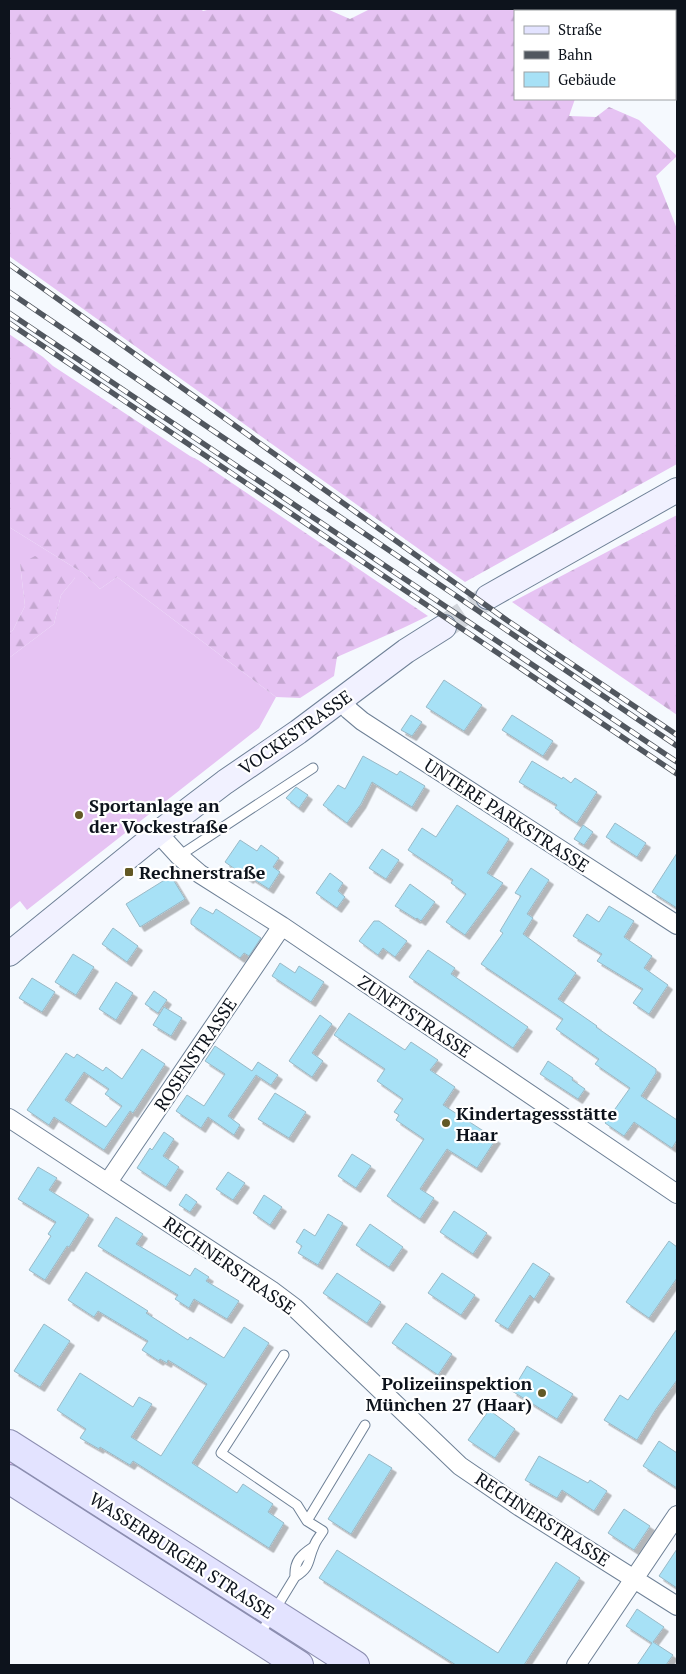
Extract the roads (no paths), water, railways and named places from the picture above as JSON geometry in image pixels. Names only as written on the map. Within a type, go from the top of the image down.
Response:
[{"type":"main road","points":[[488,597],[677,490]]},
{"type":"main road","name":"VOCKESTRASSE","points":[[9,954],[158,833],[225,782],[298,732],[406,651],[444,627]]},
{"type":"main road","name":"WASSERBURGER STRASSE","points":[[9,1444],[355,1665]]},
{"type":"main road","name":"WASSERBURGER STRASSE","points":[[9,1479],[299,1665]]},
{"type":"street","name":"UNTERE PARKSTRASSE","points":[[342,700],[349,710],[362,721],[677,926]]},
{"type":"street","name":"ZUNFTSTRASSE","points":[[158,833],[179,856],[200,874],[282,926],[677,1194]]},
{"type":"street","name":"ROSENSTRASSE","points":[[108,1182],[282,926]]},
{"type":"street","name":"RECHNERSTRASSE","points":[[9,1118],[272,1290],[295,1308],[435,1443],[475,1476],[520,1507],[677,1606]]},
{"type":"street","points":[[576,1665],[677,1515]]},
{"type":"lane","points":[[179,856],[313,768]]},
{"type":"lane","points":[[257,1639],[295,1577],[303,1572],[310,1561],[313,1547],[323,1531],[307,1521],[297,1505],[221,1453],[284,1355]]},
{"type":"lane","points":[[307,1521],[365,1425]]},
{"type":"tunnel","points":[[444,627],[488,597]]},
{"type":"railway","points":[[9,264],[508,621],[677,735]]},
{"type":"railway","points":[[9,292],[677,746]]},
{"type":"railway","points":[[9,313],[677,762]]},
{"type":"railway","points":[[9,323],[677,774]]},
{"type":"place","name":"Sportanlage an der Vockestraße","points":[[79,815]]},
{"type":"place","name":"Rechnerstraße","points":[[129,872]]},
{"type":"place","name":"Kindertagessstätte Haar","points":[[446,1123]]},
{"type":"place","name":"Polizeiinspektion München 27 (Haar)","points":[[542,1393]]}]
